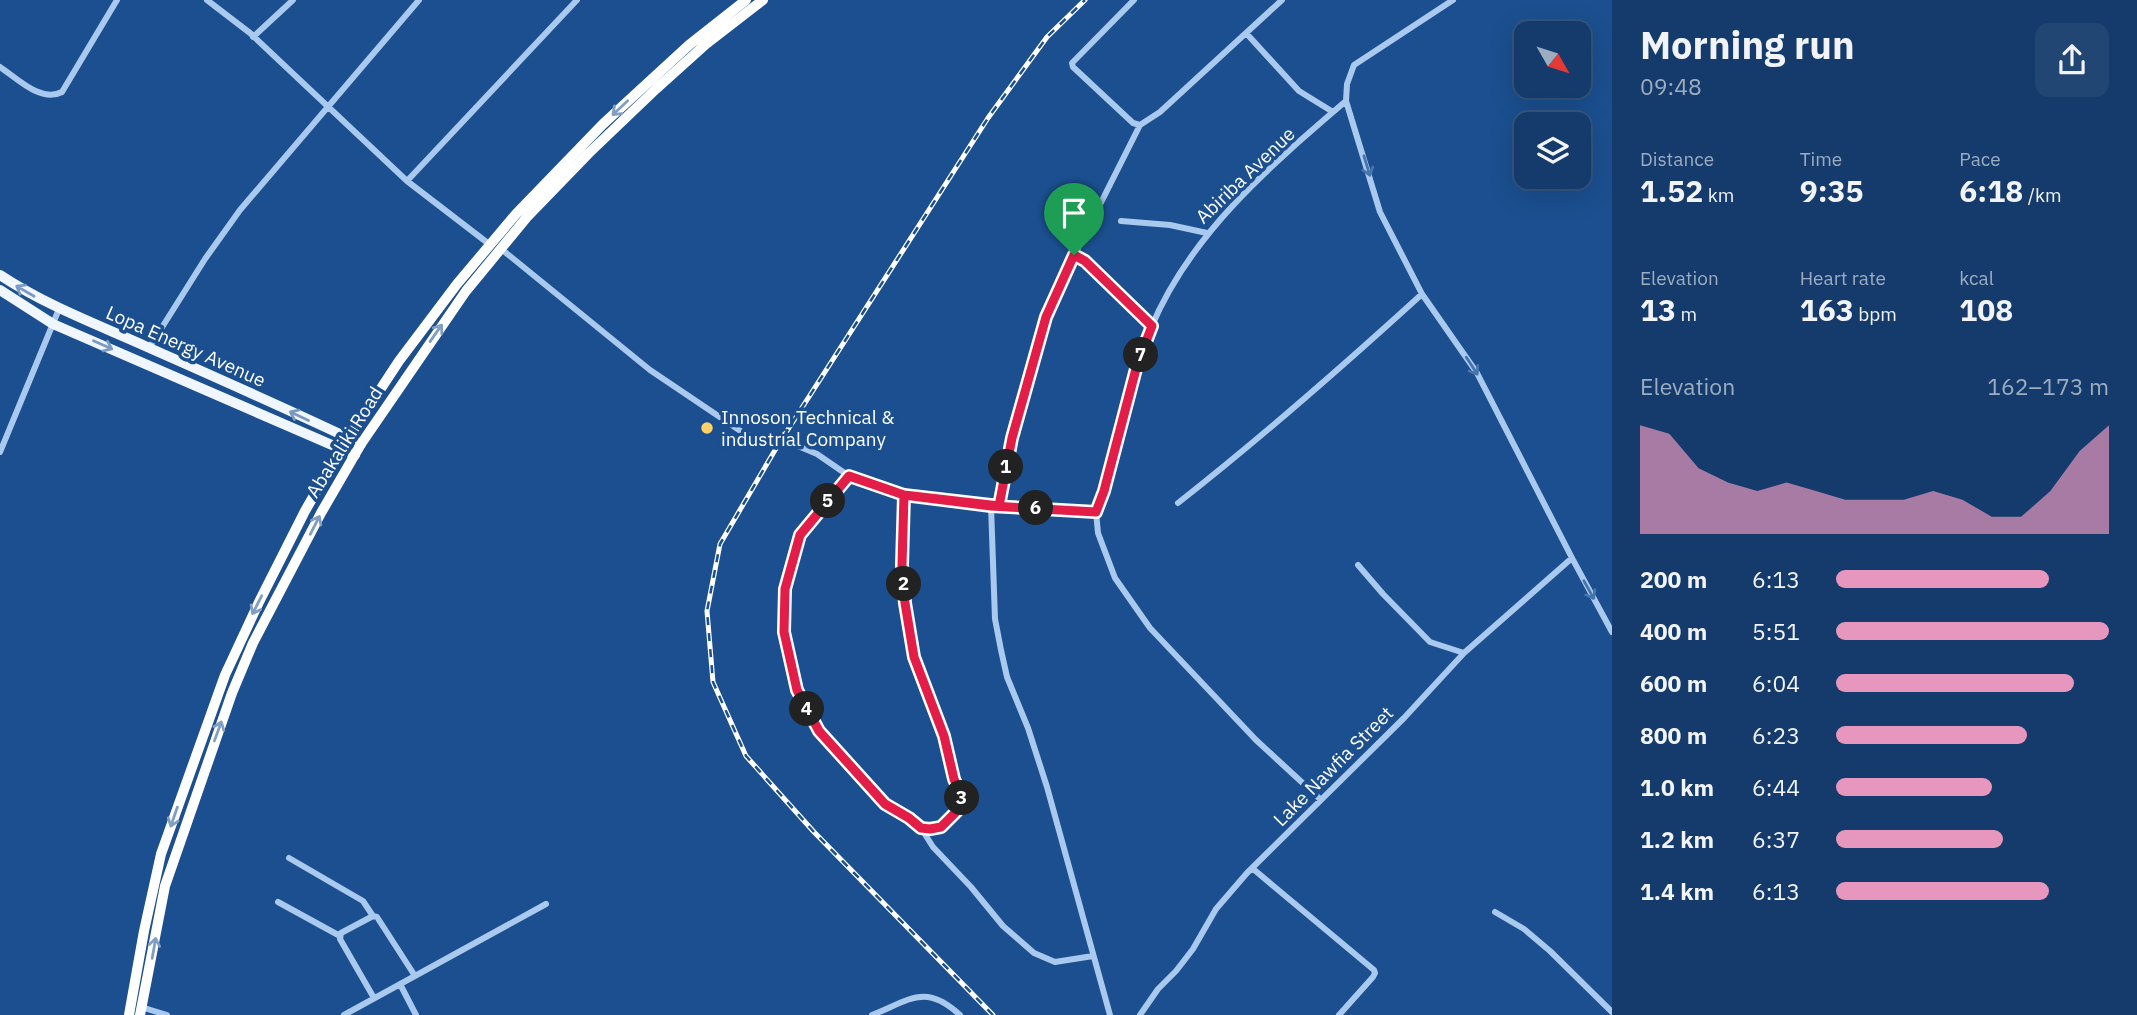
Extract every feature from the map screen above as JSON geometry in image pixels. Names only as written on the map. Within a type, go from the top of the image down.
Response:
[{"type":"highway","name":"Abakaliki Road","points":[[129,1015],[161,854],[225,675],[258,602],[341,449],[399,361],[489,244],[603,124],[689,45],[746,0]]},
{"type":"highway","name":"Abakaliki Road","points":[[141,1011],[165,886],[232,693],[258,632],[358,450],[459,301],[527,217],[656,89],[706,44],[763,0]]},
{"type":"main road","name":"Lopa Energy Avenue","points":[[0,275],[59,309],[348,438],[358,450]]},
{"type":"main road","name":"Lopa Energy Avenue","points":[[0,290],[53,324],[341,449],[358,450]]},
{"type":"street","points":[[0,68],[42,95],[54,96],[62,92],[117,0]]},
{"type":"street","points":[[207,0],[253,37],[407,181],[489,244]]},
{"type":"street","points":[[253,37],[293,0]]},
{"type":"street","points":[[149,348],[205,259],[240,210],[419,0]]},
{"type":"street","points":[[407,181],[577,0]]},
{"type":"street","points":[[1134,0],[1072,63],[1073,67],[1133,123],[1140,125]]},
{"type":"street","points":[[999,506],[1012,438],[1046,317],[1074,255],[1140,125],[1160,112],[1282,0]]},
{"type":"street","points":[[1453,0],[1354,65],[1346,83],[1346,101],[1380,212],[1422,294],[1477,373],[1612,632]]},
{"type":"street","points":[[1246,33],[1299,91],[1333,112]]},
{"type":"street","name":"Abiriba Avenue","points":[[1096,512],[1137,365],[1152,326],[1200,241],[1267,171],[1346,101]]},
{"type":"street","points":[[1121,221],[1170,225],[1207,233]]},
{"type":"street","points":[[500,248],[650,370],[745,434],[778,445],[798,446],[817,454],[849,476],[904,495],[991,506],[1096,512],[1098,533],[1115,578],[1150,628],[1256,740],[1320,799]]},
{"type":"street","points":[[1074,255],[1085,261],[1152,326]]},
{"type":"street","points":[[1178,503],[1330,378],[1422,294]]},
{"type":"street","points":[[0,452],[59,309]]},
{"type":"street","points":[[849,476],[800,535],[785,589],[786,644],[797,690],[819,731],[885,804],[921,828],[933,847],[1003,926],[1034,953],[1055,962],[1093,956]]},
{"type":"street","points":[[904,495],[902,565],[914,657],[944,736],[954,779],[963,800],[957,811],[941,827],[921,828]]},
{"type":"street","points":[[991,506],[995,618],[1000,650],[1007,677],[1028,728],[1047,787],[1110,1015]]},
{"type":"street","name":"Lake Nawfia Street","points":[[1140,1015],[1158,989],[1193,949],[1216,909],[1252,868],[1404,718],[1464,653],[1572,558]]},
{"type":"street","points":[[1359,565],[1382,594],[1430,642],[1464,653]]},
{"type":"street","points":[[289,858],[363,901],[373,916],[380,920],[415,976]]},
{"type":"street","points":[[1252,868],[1374,970],[1373,976],[1339,1015]]},
{"type":"street","points":[[278,902],[340,936],[374,998]]},
{"type":"street","points":[[344,1015],[546,904]]},
{"type":"street","points":[[1495,912],[1524,929],[1550,951],[1612,1012]]},
{"type":"street","points":[[340,936],[373,916]]},
{"type":"street","points":[[400,984],[416,1015]]},
{"type":"street","points":[[872,1015],[915,997],[934,996],[960,1015]]},
{"type":"street","points":[[141,1011],[167,1015]]},
{"type":"railway","points":[[993,1015],[814,832],[746,756],[713,682],[707,611],[720,544],[778,445],[988,118],[1047,37],[1085,0]]},
{"type":"place","name":"Innoson Technical & industrial Company","points":[[707,428]]},
{"type":"route","points":[[1074,255],[1046,317],[1012,438],[999,506],[904,495],[902,565],[914,657],[944,736],[954,779],[963,800],[957,811],[941,827],[921,828],[885,804],[819,731],[797,690],[784,632],[785,589],[800,535],[849,476],[904,495],[991,506],[1096,512],[1137,365],[1152,326],[1085,261],[1074,255]]}]
